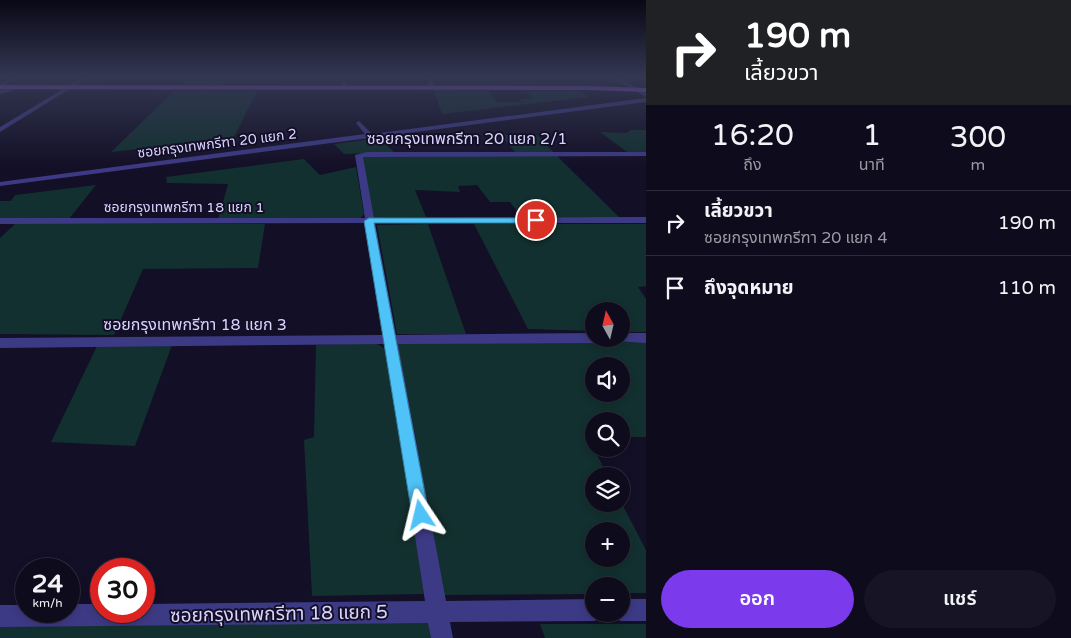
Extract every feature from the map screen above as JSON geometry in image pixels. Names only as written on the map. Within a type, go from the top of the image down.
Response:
[{"type":"street","points":[[0,130],[39,107]]},
{"type":"street","name":"ซอยกรุงเทพกรีฑา 20 แยก 2","points":[[0,184],[594,107]]},
{"type":"street","points":[[359,123],[370,136]]},
{"type":"street","name":"ซอยกรุงเทพกรีฑา 20 แยก 2/1","points":[[442,638],[359,155],[646,154]]},
{"type":"street","name":"ซอยกรุงเทพกรีฑา 18 แยก 1","points":[[0,222],[646,220]]},
{"type":"street","name":"ซอยกรุงเทพกรีฑา 18 แยก 3","points":[[0,343],[585,338]]},
{"type":"street","points":[[630,338],[646,338]]},
{"type":"street","name":"ซอยกรุงเทพกรีฑา 18 แยก 5","points":[[0,616],[585,610]]},
{"type":"street","points":[[630,610],[646,610]]},
{"type":"green space","points":[[158,107],[249,107],[233,139],[111,152]]},
{"type":"green space","points":[[440,107],[504,107],[442,114]]},
{"type":"green space","points":[[631,130],[646,130],[646,152],[627,152],[600,132],[627,133]]},
{"type":"green space","points":[[497,131],[507,135],[537,135],[554,153],[515,152]]},
{"type":"green space","points":[[379,138],[394,152],[344,154],[334,144]]},
{"type":"green space","points":[[556,155],[620,218],[521,217],[510,202],[490,202],[477,185],[458,186],[460,192],[415,190],[426,217],[374,218],[362,157]]},
{"type":"green space","points":[[304,159],[320,175],[356,167],[364,214],[360,219],[218,219],[228,184],[167,183],[166,177]]},
{"type":"green space","points":[[96,185],[68,220],[0,220],[0,201],[11,201],[15,195]]},
{"type":"green space","points":[[15,224],[265,224],[258,268],[143,269],[114,335],[0,334],[0,238]]},
{"type":"green space","points":[[428,224],[466,334],[397,334],[377,225]]},
{"type":"green space","points":[[474,224],[646,224],[646,286],[638,287],[646,299],[646,332],[630,332],[630,302],[585,302],[585,331],[528,329]]},
{"type":"green space","points":[[585,341],[585,348],[630,348],[630,341],[646,341],[646,437],[630,437],[630,412],[585,412],[585,457],[598,457],[603,467],[585,467],[585,512],[626,512],[646,550],[646,593],[630,593],[630,577],[585,577],[585,594],[442,595],[416,439],[397,343]]},
{"type":"green space","points":[[376,343],[387,350],[424,594],[312,596],[304,440],[314,437],[316,345]]},
{"type":"green space","points":[[172,345],[135,446],[51,442],[97,346]]},
{"type":"green space","points":[[428,619],[431,638],[0,638],[0,624]]},
{"type":"green space","points":[[540,624],[646,624],[646,638],[545,638]]},
{"type":"route","points":[[421,515],[369,221],[536,220]]}]
